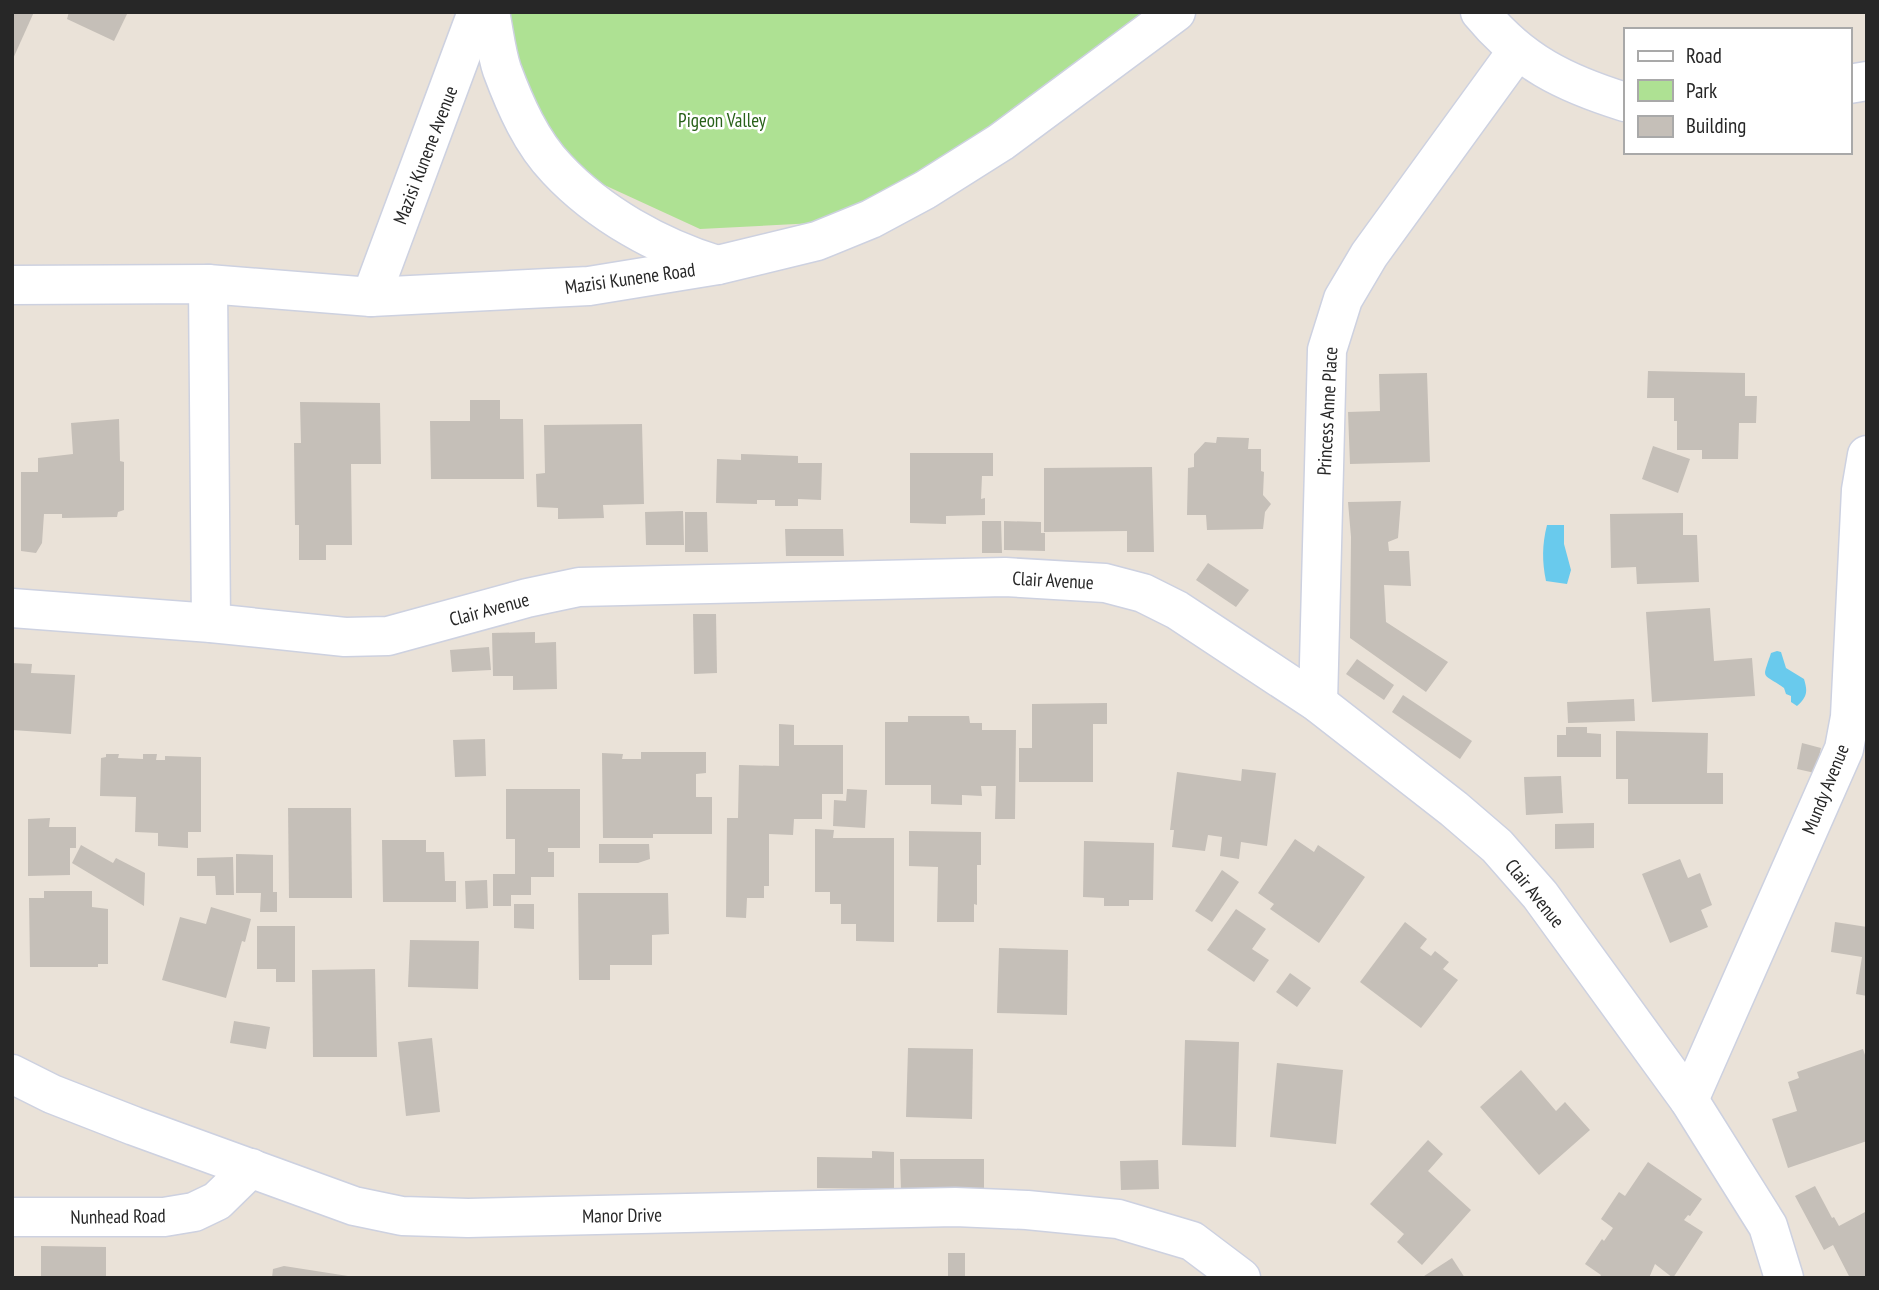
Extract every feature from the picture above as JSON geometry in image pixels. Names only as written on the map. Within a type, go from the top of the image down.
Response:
[{"type":"street","name":"Mazisi Kunene Avenue","points":[[371,297],[477,12]]},
{"type":"street","points":[[490,12],[502,69],[528,129],[555,168],[593,203],[629,225],[690,257],[718,265]]},
{"type":"street","name":"Mazisi Kunene Road","points":[[12,285],[208,284],[371,297],[589,286],[718,265],[817,242],[871,219],[914,196],[1001,142],[1176,12]]},
{"type":"street","points":[[1480,12],[1517,51],[1583,89],[1624,102]]},
{"type":"street","name":"Princess Anne Place","points":[[1318,703],[1326,350],[1343,299],[1368,255],[1517,51]]},
{"type":"street","points":[[208,284],[211,623]]},
{"type":"street","name":"Mundy Avenue","points":[[1689,1100],[1844,749],[1851,707],[1861,490],[1867,455]]},
{"type":"street","name":"Clair Avenue","points":[[12,608],[211,623],[345,638],[388,636],[527,598],[579,587],[1005,577],[1105,583],[1143,593],[1177,610],[1318,703],[1497,846],[1540,895],[1689,1100],[1768,1226],[1784,1278]]},
{"type":"street","name":"Manor Drive","points":[[12,1074],[52,1094],[354,1206],[402,1216],[468,1219],[955,1207],[1027,1210],[1118,1219],[1192,1241],[1241,1278]]},
{"type":"street","name":"Nunhead Road","points":[[12,1217],[164,1217],[194,1212],[216,1201],[251,1168]]},
{"type":"green space","name":"Pigeon Valley","points":[[507,12],[1176,12],[893,219],[700,229],[576,172],[517,92]]},
{"type":"water","points":[[1547,525],[1564,525],[1564,544],[1571,570],[1567,584],[1546,581],[1543,553]]},
{"type":"water","points":[[1781,652],[1786,668],[1804,679],[1806,694],[1797,706],[1791,702],[1791,696],[1786,694],[1784,688],[1766,675],[1771,653]]},
{"type":"building","points":[[12,12],[34,12],[12,61]]},
{"type":"building","points":[[69,12],[128,12],[114,41],[67,19]]},
{"type":"building","points":[[1648,371],[1745,373],[1745,396],[1757,396],[1756,423],[1739,423],[1738,459],[1702,459],[1702,450],[1677,450],[1674,398],[1647,398]]},
{"type":"building","points":[[1427,373],[1430,462],[1350,464],[1348,412],[1380,411],[1379,374]]},
{"type":"building","points":[[470,400],[500,400],[500,419],[523,419],[524,479],[431,479],[430,421],[470,421]]},
{"type":"building","points":[[300,402],[380,403],[381,464],[351,464],[352,545],[326,545],[326,560],[299,560],[299,525],[295,525],[294,443],[301,443]]},
{"type":"building","points":[[119,419],[120,461],[124,462],[124,510],[118,512],[117,517],[62,518],[62,514],[44,514],[42,543],[36,553],[21,551],[21,472],[38,472],[38,458],[73,454],[71,423]]},
{"type":"building","points":[[642,424],[644,504],[603,505],[604,518],[558,519],[558,508],[537,507],[536,474],[545,473],[544,425]]},
{"type":"building","points":[[1217,437],[1249,438],[1248,449],[1261,449],[1263,495],[1271,504],[1265,512],[1263,529],[1207,530],[1206,515],[1187,515],[1188,468],[1194,467],[1194,454],[1205,442],[1216,443]]},
{"type":"building","points":[[1653,446],[1690,459],[1678,493],[1642,479]]},
{"type":"building","points":[[910,453],[993,453],[993,476],[982,476],[981,499],[985,498],[985,515],[946,516],[946,524],[910,523]]},
{"type":"building","points":[[741,454],[798,456],[798,463],[822,463],[821,500],[798,499],[798,506],[775,506],[775,500],[757,500],[757,504],[716,503],[717,459],[741,460]]},
{"type":"building","points":[[1152,467],[1154,552],[1127,552],[1127,531],[1044,532],[1044,468]]},
{"type":"building","points":[[1401,501],[1398,538],[1388,542],[1389,551],[1409,551],[1411,586],[1384,585],[1386,622],[1448,662],[1426,692],[1350,638],[1351,537],[1348,502]]},
{"type":"building","points":[[683,511],[684,545],[646,545],[645,512]]},
{"type":"building","points":[[685,512],[707,512],[708,552],[685,552]]},
{"type":"building","points":[[1683,513],[1683,535],[1697,535],[1699,582],[1637,584],[1636,567],[1611,568],[1610,514]]},
{"type":"building","points":[[982,521],[1001,521],[1002,553],[982,553]]},
{"type":"building","points":[[1004,521],[1041,522],[1041,533],[1045,533],[1045,551],[1004,550]]},
{"type":"building","points":[[785,529],[843,529],[844,556],[786,556]]},
{"type":"building","points":[[1208,563],[1249,590],[1236,607],[1196,580]]},
{"type":"building","points":[[1710,608],[1714,661],[1752,658],[1755,696],[1652,702],[1646,612]]},
{"type":"building","points":[[693,614],[716,614],[717,673],[694,674]]},
{"type":"building","points":[[535,632],[535,643],[556,642],[557,689],[513,690],[513,676],[493,676],[492,633]]},
{"type":"building","points":[[489,647],[491,670],[452,672],[450,650]]},
{"type":"building","points":[[1357,659],[1394,685],[1384,700],[1346,674]]},
{"type":"building","points":[[12,663],[32,664],[31,673],[75,675],[71,734],[12,730]]},
{"type":"building","points":[[1403,695],[1472,741],[1460,759],[1392,712]]},
{"type":"building","points":[[1634,699],[1635,721],[1568,723],[1567,702]]},
{"type":"building","points":[[1107,703],[1107,724],[1093,724],[1093,782],[1019,782],[1019,748],[1032,748],[1032,704]]},
{"type":"building","points":[[908,716],[969,716],[970,723],[982,723],[982,730],[1016,730],[1015,819],[995,819],[996,786],[981,786],[982,796],[962,795],[962,805],[931,804],[931,785],[885,785],[885,722],[908,722]]},
{"type":"building","points":[[779,724],[794,725],[794,745],[843,745],[843,794],[822,794],[822,819],[794,819],[793,835],[769,834],[769,886],[764,886],[764,898],[747,898],[746,918],[726,917],[727,818],[738,818],[739,765],[779,766]]},
{"type":"building","points":[[1566,727],[1587,727],[1587,733],[1601,734],[1601,757],[1557,757],[1557,735],[1566,735]]},
{"type":"building","points":[[1616,731],[1708,733],[1707,773],[1723,773],[1723,804],[1628,804],[1628,779],[1616,779]]},
{"type":"building","points":[[485,739],[486,776],[455,777],[453,740]]},
{"type":"building","points":[[1802,743],[1821,748],[1815,773],[1797,769]]},
{"type":"building","points":[[641,752],[706,752],[706,773],[696,774],[696,797],[712,797],[712,834],[653,834],[653,838],[603,838],[602,753],[623,754],[622,759],[641,759]]},
{"type":"building","points":[[106,754],[119,754],[118,758],[143,759],[143,754],[157,754],[156,760],[165,760],[165,756],[201,757],[201,832],[188,832],[188,848],[158,846],[158,833],[135,832],[136,797],[100,796],[101,758],[106,757]]},
{"type":"building","points":[[1242,769],[1276,773],[1267,846],[1241,842],[1239,859],[1220,856],[1222,837],[1208,835],[1205,851],[1172,847],[1174,830],[1170,830],[1177,772],[1241,781]]},
{"type":"building","points":[[1561,776],[1563,813],[1526,815],[1524,777]]},
{"type":"building","points":[[506,789],[580,789],[580,848],[548,848],[548,852],[554,852],[554,877],[531,877],[531,895],[511,895],[511,906],[493,906],[493,874],[515,874],[515,839],[506,839]]},
{"type":"building","points":[[847,789],[867,790],[865,828],[833,826],[834,800],[846,801]]},
{"type":"building","points":[[288,808],[351,808],[352,898],[289,898]]},
{"type":"building","points":[[50,818],[49,827],[76,827],[76,848],[70,848],[70,875],[28,876],[28,819]]},
{"type":"building","points":[[1594,823],[1594,848],[1555,849],[1555,824]]},
{"type":"building","points":[[815,829],[834,830],[833,838],[894,838],[894,942],[856,941],[856,924],[841,924],[841,904],[830,904],[830,892],[815,892]]},
{"type":"building","points":[[909,831],[981,832],[981,865],[977,865],[977,905],[974,904],[974,922],[937,922],[938,867],[909,866]]},
{"type":"building","points":[[1295,839],[1314,852],[1318,845],[1365,877],[1319,943],[1270,909],[1274,904],[1258,893]]},
{"type":"building","points":[[382,840],[426,840],[426,852],[444,852],[445,881],[456,881],[456,902],[383,902]]},
{"type":"building","points":[[1084,841],[1154,843],[1153,900],[1129,900],[1129,906],[1104,906],[1104,898],[1083,897]]},
{"type":"building","points":[[599,844],[649,844],[650,859],[638,863],[599,863]]},
{"type":"building","points":[[81,845],[113,863],[116,858],[145,873],[144,906],[72,863]]},
{"type":"building","points":[[236,854],[273,855],[273,892],[277,892],[277,912],[260,912],[261,893],[236,893]]},
{"type":"building","points":[[233,857],[234,895],[216,895],[215,876],[197,876],[197,858]]},
{"type":"building","points":[[1680,859],[1688,878],[1700,873],[1712,905],[1701,910],[1708,927],[1670,943],[1642,874]]},
{"type":"building","points":[[1222,870],[1239,882],[1212,922],[1195,911]]},
{"type":"building","points":[[487,880],[488,908],[466,909],[465,881]]},
{"type":"building","points":[[44,891],[92,891],[92,907],[108,909],[108,964],[98,964],[98,967],[30,967],[29,898],[44,898]]},
{"type":"building","points":[[578,893],[668,893],[669,934],[652,935],[652,965],[610,965],[610,980],[579,980]]},
{"type":"building","points":[[514,904],[534,904],[534,929],[514,928]]},
{"type":"building","points":[[211,907],[251,919],[226,998],[162,980],[180,917],[206,924]]},
{"type":"building","points":[[1236,909],[1266,929],[1252,949],[1269,960],[1254,982],[1207,950]]},
{"type":"building","points":[[1405,922],[1427,939],[1420,948],[1431,956],[1435,951],[1449,962],[1443,969],[1458,980],[1421,1028],[1360,982]]},
{"type":"building","points":[[1835,922],[1867,927],[1867,996],[1856,994],[1862,957],[1831,952]]},
{"type":"building","points":[[257,926],[295,926],[295,982],[276,982],[276,969],[257,969]]},
{"type":"building","points":[[410,940],[479,941],[478,989],[408,987]]},
{"type":"building","points":[[999,948],[1068,950],[1067,1015],[997,1013]]},
{"type":"building","points":[[375,969],[377,1057],[313,1057],[312,970]]},
{"type":"building","points":[[1290,973],[1311,988],[1297,1007],[1276,992]]},
{"type":"building","points":[[234,1021],[270,1027],[266,1049],[230,1043]]},
{"type":"building","points":[[432,1038],[440,1112],[406,1116],[398,1042]]},
{"type":"building","points":[[1185,1040],[1239,1042],[1236,1147],[1182,1145]]},
{"type":"building","points":[[908,1048],[973,1049],[972,1119],[906,1117]]},
{"type":"building","points":[[1863,1049],[1867,1061],[1867,1141],[1788,1168],[1772,1119],[1797,1111],[1788,1082],[1799,1078],[1797,1072]]},
{"type":"building","points":[[1277,1063],[1343,1070],[1336,1144],[1270,1137]]},
{"type":"building","points":[[1521,1070],[1556,1111],[1565,1102],[1590,1130],[1539,1175],[1480,1107]]},
{"type":"building","points":[[1428,1140],[1443,1154],[1428,1171],[1471,1210],[1422,1265],[1397,1242],[1404,1234],[1370,1204]]},
{"type":"building","points":[[872,1151],[894,1152],[894,1189],[817,1188],[817,1157],[872,1158]]},
{"type":"building","points":[[900,1159],[984,1159],[984,1190],[901,1190]]},
{"type":"building","points":[[1158,1160],[1159,1189],[1121,1190],[1120,1161]]},
{"type":"building","points":[[1648,1162],[1702,1199],[1684,1220],[1703,1232],[1673,1278],[1655,1264],[1649,1278],[1599,1278],[1601,1275],[1585,1264],[1613,1228],[1601,1219],[1619,1192],[1625,1196]]},
{"type":"building","points":[[1815,1186],[1839,1226],[1867,1211],[1867,1278],[1850,1278],[1833,1245],[1824,1250],[1795,1196]]},
{"type":"building","points":[[41,1246],[106,1247],[106,1278],[41,1278]]},
{"type":"building","points":[[948,1253],[965,1253],[965,1278],[948,1278]]},
{"type":"building","points":[[1452,1258],[1465,1278],[1421,1278]]},
{"type":"building","points":[[284,1266],[348,1278],[272,1278],[273,1269]]}]
